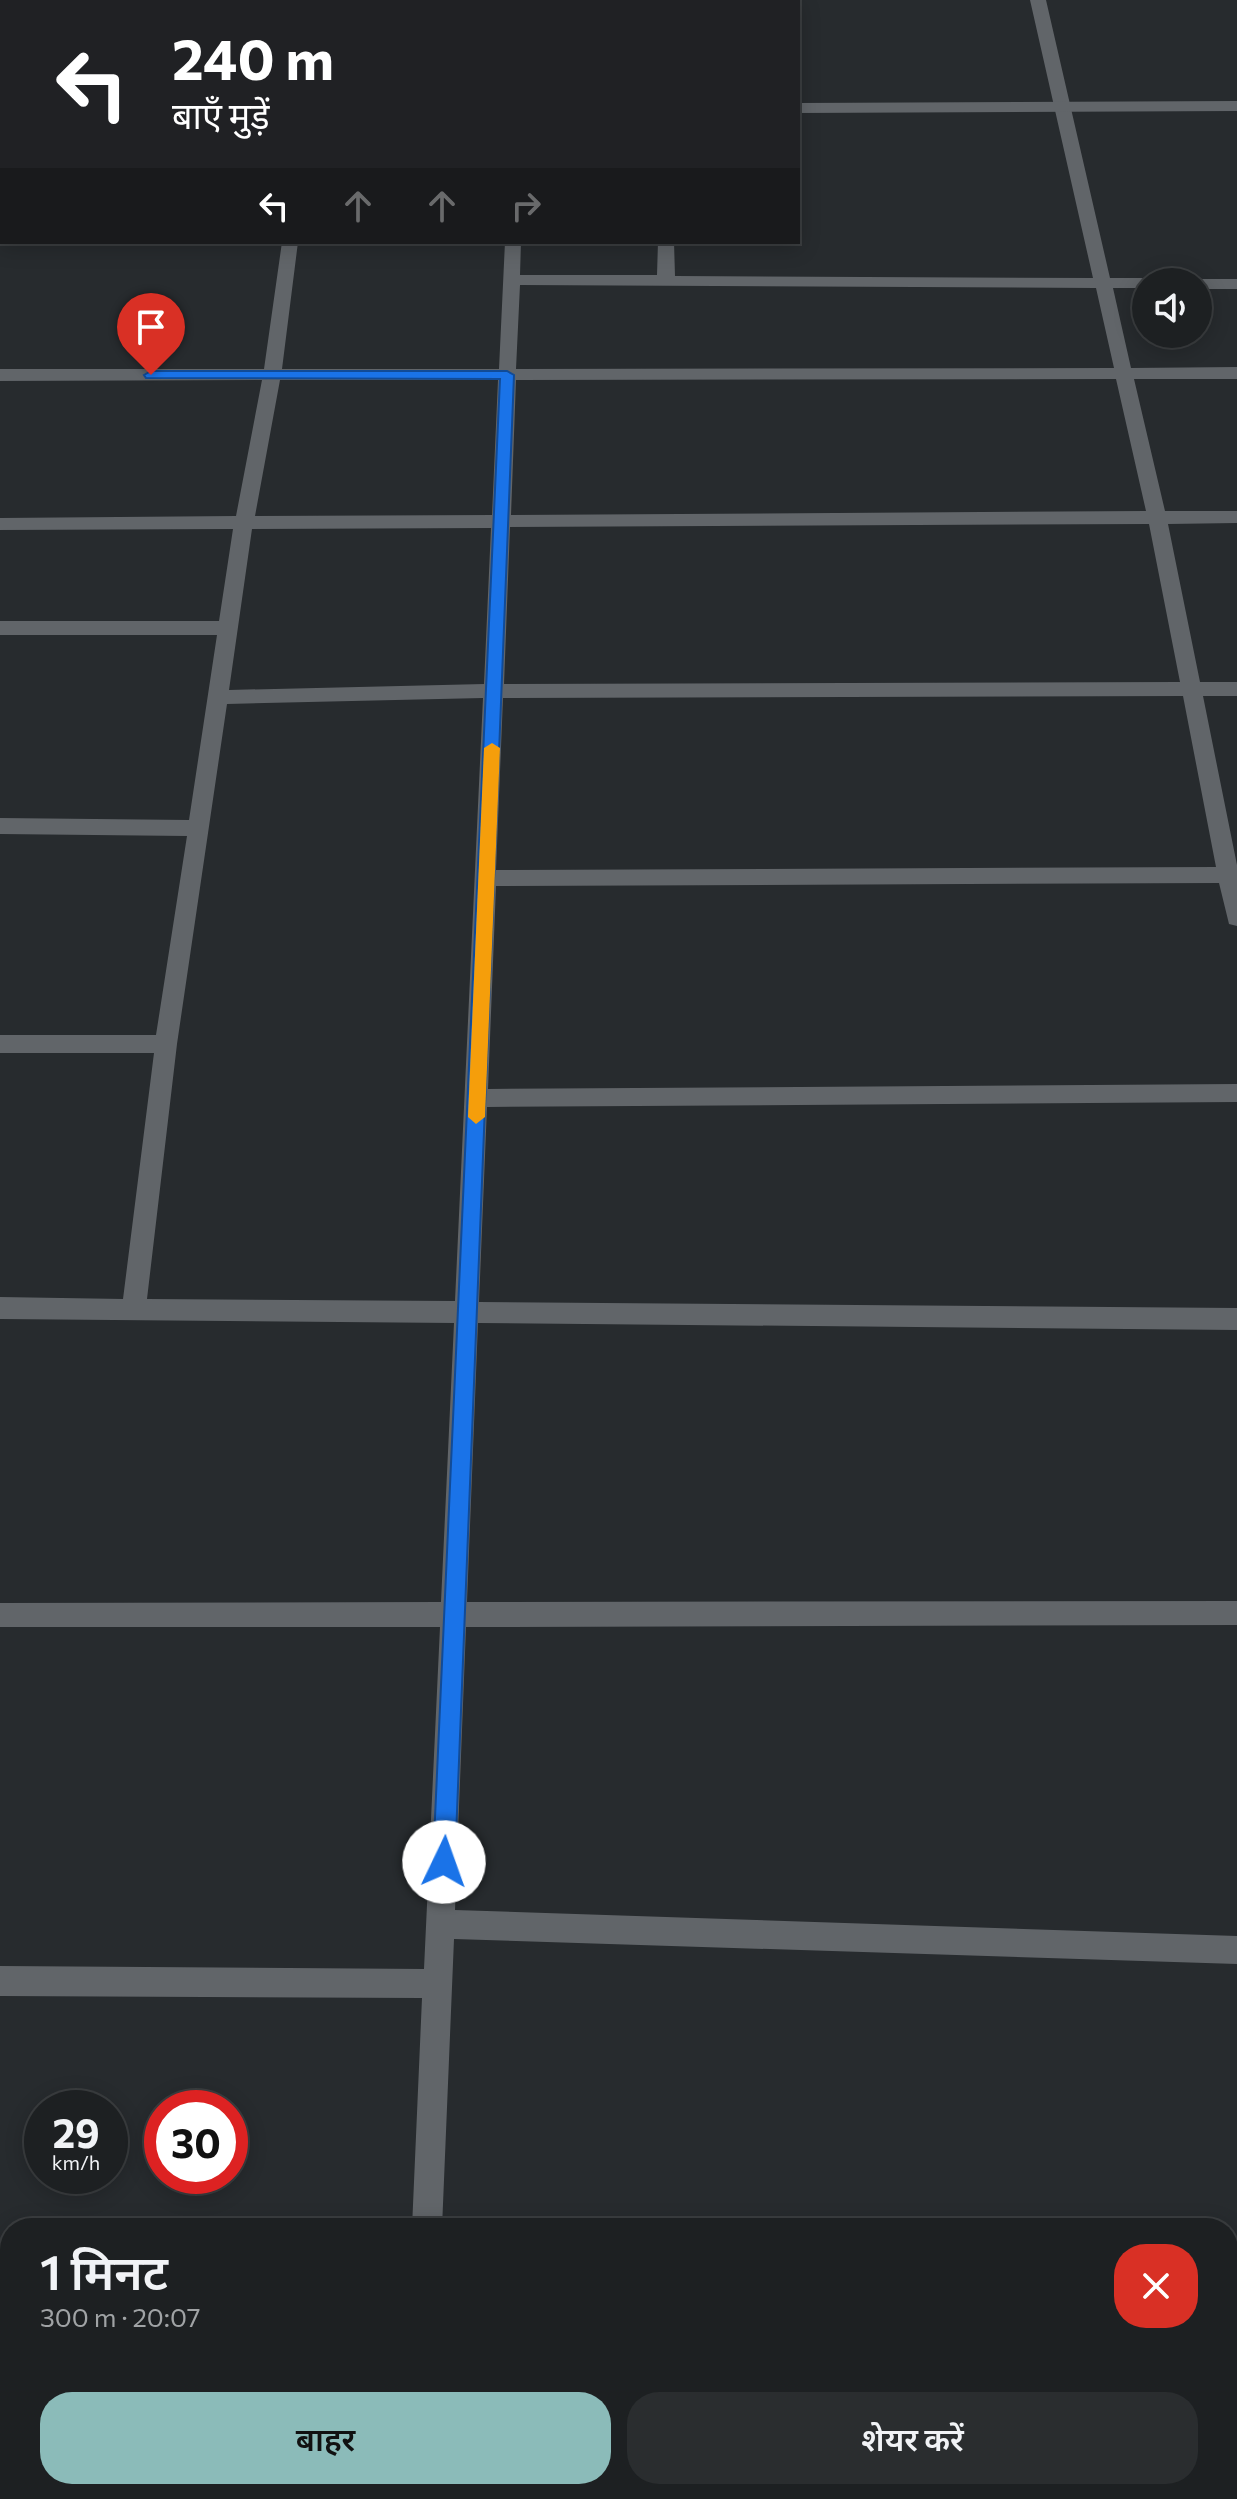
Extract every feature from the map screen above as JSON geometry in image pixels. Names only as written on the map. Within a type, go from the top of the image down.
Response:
[{"type":"street","points":[[1038,0],[1157,517],[1233,875],[1237,918]]},
{"type":"street","points":[[800,108],[1237,106]]},
{"type":"street","points":[[134,1309],[166,1044],[244,522],[272,375],[290,244]]},
{"type":"street","points":[[427,2218],[513,244]]},
{"type":"street","points":[[666,244],[666,281]]},
{"type":"street","points":[[511,280],[1132,283]]},
{"type":"street","points":[[1212,284],[1237,284]]},
{"type":"street","points":[[0,375],[1237,373]]},
{"type":"street","points":[[0,524],[1237,517]]},
{"type":"street","points":[[0,628],[230,628]]},
{"type":"street","points":[[219,697],[494,691],[1237,689]]},
{"type":"street","points":[[0,826],[200,828]]},
{"type":"street","points":[[487,878],[1233,875]]},
{"type":"street","points":[[0,1044],[166,1044]]},
{"type":"street","points":[[477,1098],[1237,1093]]},
{"type":"street","points":[[0,1308],[1237,1319]]},
{"type":"street","points":[[0,1615],[1237,1613]]},
{"type":"street","points":[[441,1924],[1237,1950]]},
{"type":"street","points":[[0,1981],[439,1984]]},
{"type":"slow traffic","points":[[476,1117],[492,748]]},
{"type":"route","points":[[151,375],[507,375],[444,1862]]}]
